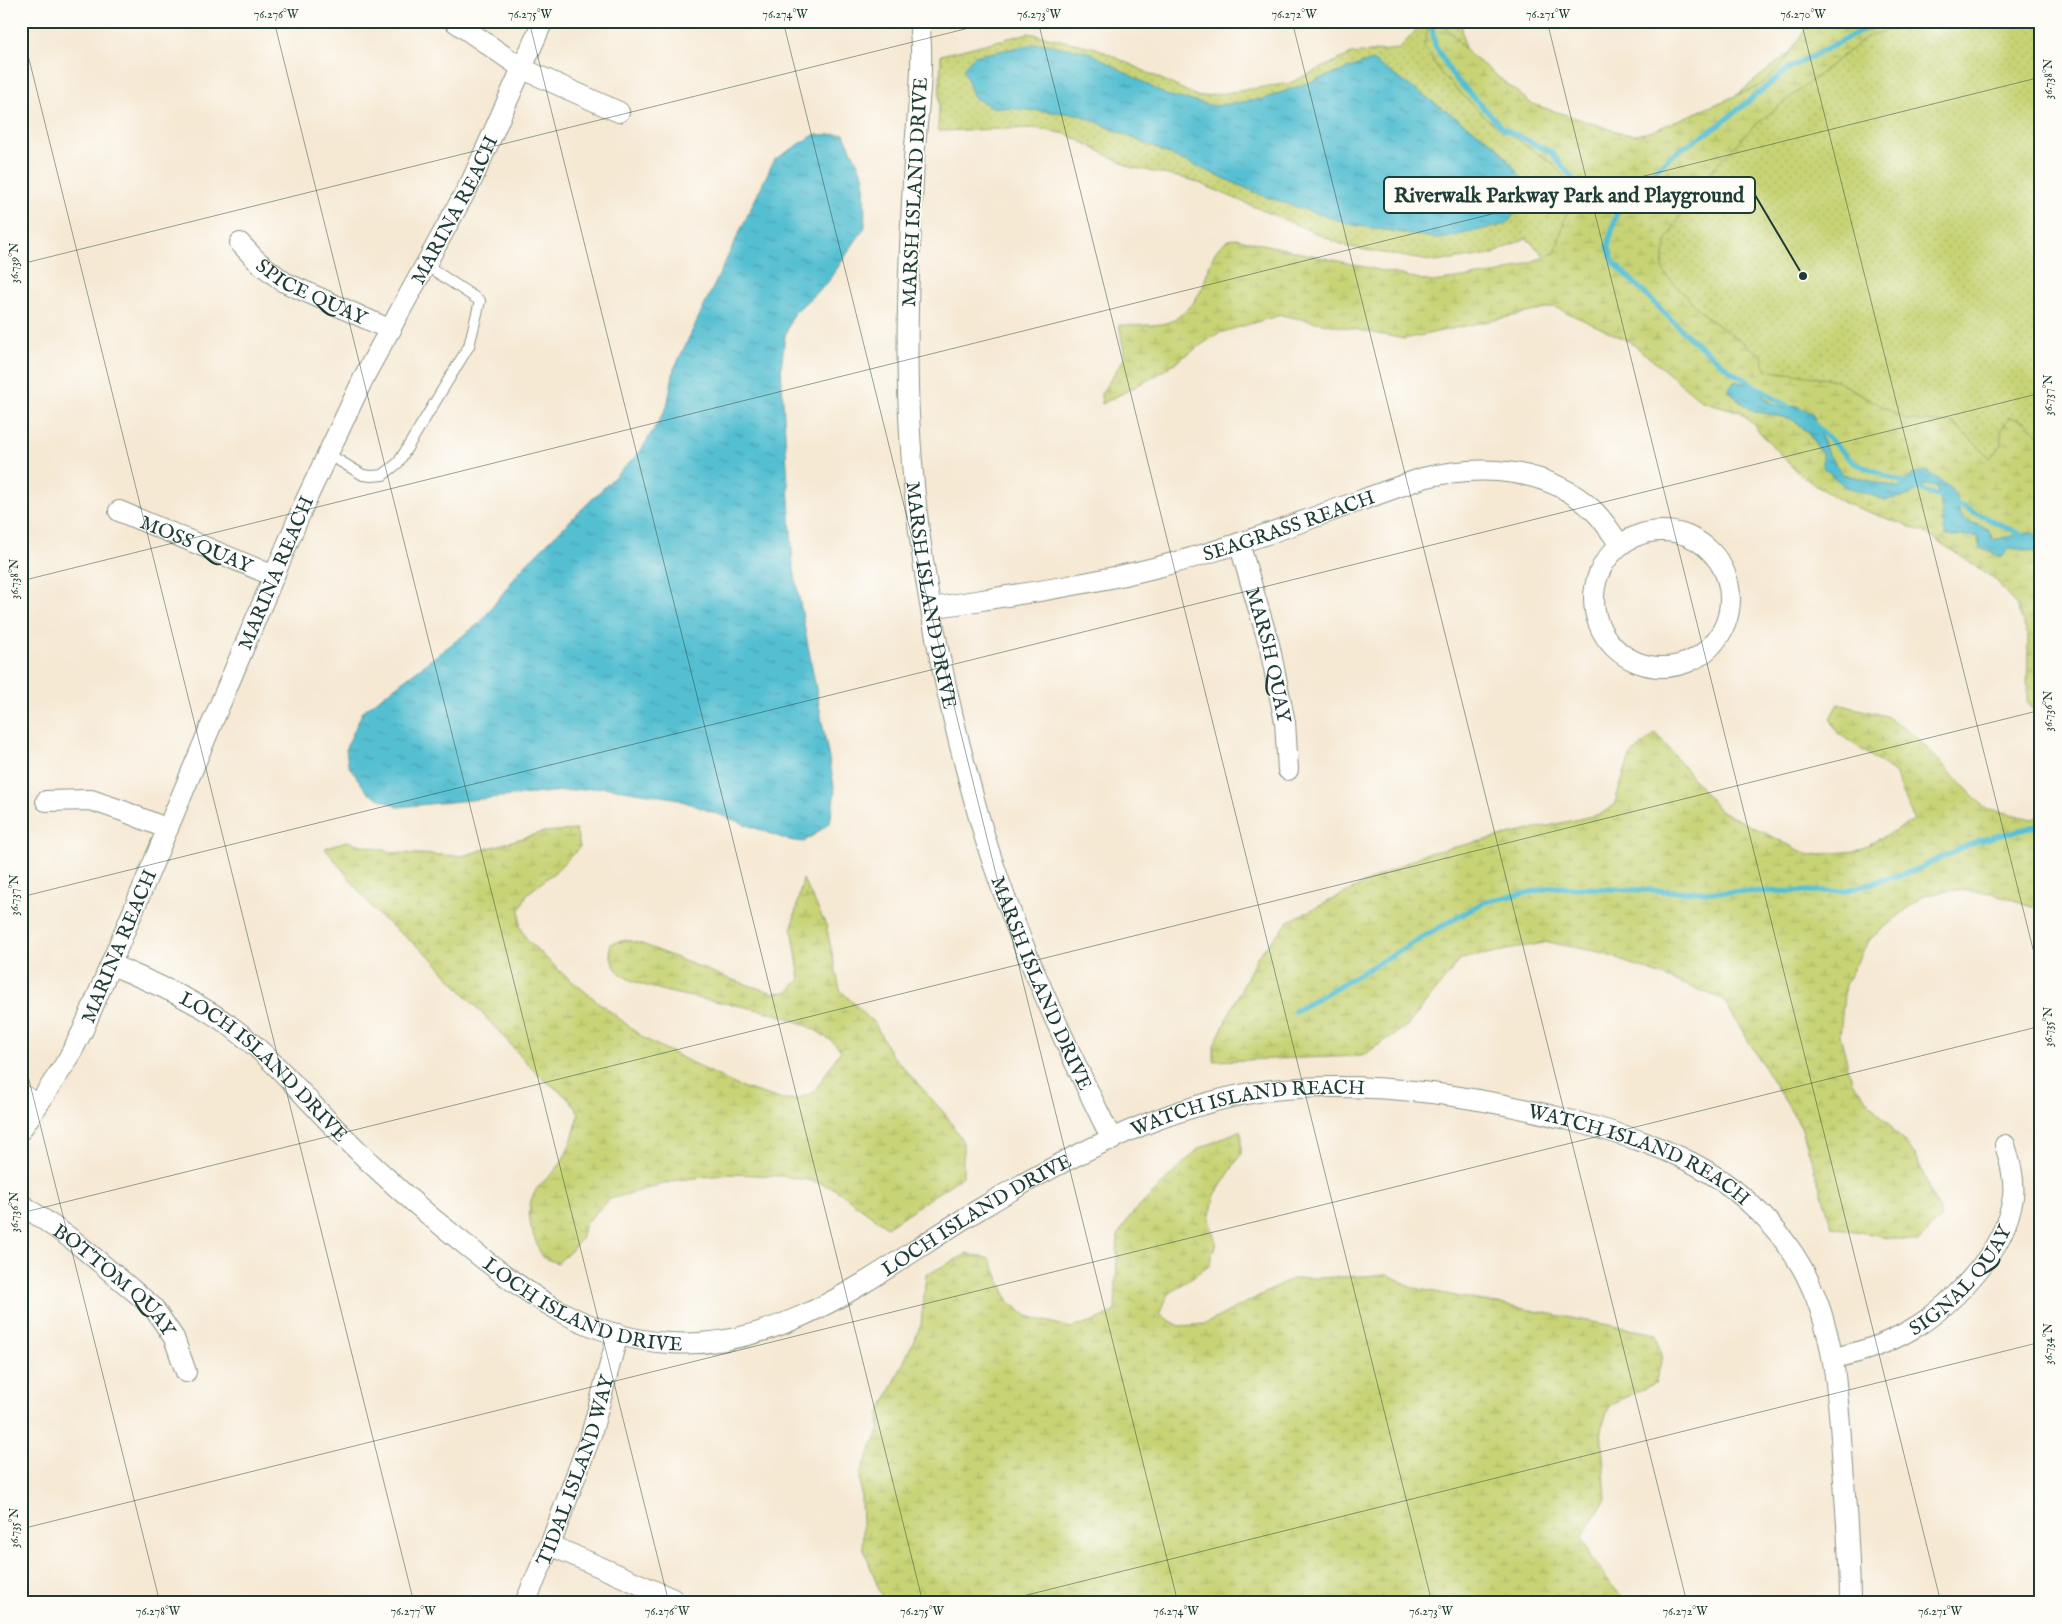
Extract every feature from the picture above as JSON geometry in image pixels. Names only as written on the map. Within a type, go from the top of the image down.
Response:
[{"type":"street","points":[[454,21],[523,69],[619,112]]},
{"type":"street","name":"MARINA REACH","points":[[21,1130],[71,1053],[112,965],[274,576],[328,454],[366,373],[472,180],[543,21]]},
{"type":"street","name":"MARSH ISLAND DRIVE","points":[[919,21],[921,66],[908,290],[909,415],[916,504],[931,608],[951,709],[992,862],[1027,954],[1072,1058],[1112,1140]]},
{"type":"street","name":"SPICE QUAY","points":[[240,243],[257,261],[284,282],[391,330]]},
{"type":"street","name":"SEAGRASS REACH","points":[[931,608],[1094,581],[1158,567],[1239,543],[1422,478],[1478,469],[1506,471],[1535,478],[1575,496],[1594,511],[1620,546]]},
{"type":"street","name":"MOSS QUAY","points":[[119,511],[274,576]]},
{"type":"street","points":[[1663,531],[1686,535],[1706,547],[1721,565],[1729,586],[1729,610],[1722,632],[1707,650],[1689,661],[1668,667],[1654,666],[1626,657],[1610,643],[1598,624],[1594,603],[1596,581],[1602,568],[1620,546],[1640,534],[1663,531]]},
{"type":"street","name":"MARSH QUAY","points":[[1239,543],[1269,644],[1285,722],[1288,770]]},
{"type":"street","points":[[46,801],[90,800],[123,810],[168,829]]},
{"type":"street","name":"LOCH ISLAND DRIVE","points":[[112,965],[177,993],[204,1007],[242,1035],[270,1060],[340,1133],[416,1206],[520,1288],[582,1324],[618,1334],[674,1344],[716,1342],[772,1330],[796,1320],[831,1302],[1012,1190],[1112,1140]]},
{"type":"street","name":"WATCH ISLAND REACH","points":[[1112,1140],[1158,1119],[1200,1105],[1278,1090],[1336,1087],[1410,1090],[1464,1097],[1538,1111],[1609,1130],[1643,1142],[1697,1166],[1732,1189],[1754,1207],[1784,1242],[1801,1266],[1824,1318],[1838,1392],[1848,1534],[1850,1603]]},
{"type":"street","points":[[21,1094],[38,1105]]},
{"type":"street","name":"SIGNAL QUAY","points":[[1833,1358],[1862,1352],[1913,1330],[1943,1308],[1971,1279],[2001,1237],[2009,1215],[2013,1196],[2012,1169],[2005,1145]]},
{"type":"street","name":"BOTTOM QUAY","points":[[21,1204],[73,1240],[153,1307],[174,1338],[186,1372]]},
{"type":"street","name":"TIDAL ISLAND WAY","points":[[525,1603],[550,1545],[590,1435],[618,1334]]},
{"type":"street","points":[[550,1545],[673,1599]]},
{"type":"lane","points":[[328,454],[363,475],[383,475],[398,463],[469,346],[480,301],[426,265]]},
{"type":"green space","points":[[1424,21],[1461,21],[1467,66],[1532,138],[1683,139],[1828,21],[2041,21],[2041,553],[1581,290],[1526,238],[1493,254],[1436,262],[1348,247],[1192,180],[1130,167],[1067,134],[1034,128],[938,131],[941,55],[1029,33],[1096,48],[1199,97],[1290,83],[1351,54],[1399,49]]},
{"type":"green space","points":[[1430,21],[1440,21],[1467,52],[1532,104],[1625,134],[1634,135],[1650,132],[1759,86],[1779,69],[1806,28],[1831,21],[1921,21],[1868,36],[1753,127],[1696,187],[1667,240],[1662,266],[1665,274],[1706,317],[1762,355],[1766,370],[1836,380],[1907,420],[1954,423],[1990,458],[2001,446],[2001,430],[2010,417],[2027,423],[2041,437],[2041,537],[2030,533],[1993,540],[1988,529],[1967,521],[1959,513],[1955,495],[1945,485],[1912,475],[1899,488],[1842,474],[1827,452],[1812,413],[1780,408],[1768,401],[1758,387],[1750,410],[1792,419],[1807,432],[1844,486],[1907,496],[1925,485],[1936,487],[1943,505],[1942,522],[2011,548],[2041,553],[2041,720],[2027,702],[2028,636],[2016,605],[1995,579],[1924,532],[1844,503],[1813,484],[1796,471],[1741,412],[1702,401],[1629,341],[1555,307],[1404,339],[1281,315],[1219,333],[1157,375],[1102,404],[1101,394],[1125,357],[1119,325],[1162,324],[1180,316],[1198,295],[1212,259],[1220,246],[1235,238],[1432,282],[1501,273],[1555,253],[1574,188],[1552,163],[1487,119],[1442,75],[1424,46]]},
{"type":"green space","points":[[1838,704],[1886,716],[1914,735],[1985,808],[2032,819],[2041,814],[2041,909],[1992,893],[1957,890],[1924,895],[1870,939],[1845,984],[1840,1035],[1852,1082],[1916,1156],[1941,1218],[1917,1242],[1832,1227],[1802,1129],[1723,999],[1599,952],[1548,942],[1461,959],[1407,1026],[1362,1056],[1214,1061],[1214,1045],[1257,957],[1289,921],[1424,854],[1601,814],[1614,805],[1630,756],[1656,733],[1719,810],[1809,855],[1857,851],[1914,820],[1895,773],[1838,733],[1830,718]]},
{"type":"green space","points":[[576,830],[580,847],[555,872],[527,894],[520,909],[520,926],[527,940],[563,974],[645,1039],[738,1086],[783,1100],[798,1099],[814,1092],[841,1050],[824,1035],[804,1024],[782,1016],[665,991],[632,981],[622,975],[614,965],[610,944],[626,940],[642,944],[724,977],[773,993],[788,992],[800,979],[792,927],[803,879],[826,925],[840,990],[875,1024],[891,1054],[946,1115],[963,1142],[963,1176],[887,1227],[835,1189],[818,1182],[783,1176],[731,1174],[677,1180],[610,1199],[585,1223],[581,1239],[570,1252],[557,1263],[542,1257],[530,1224],[529,1215],[532,1198],[539,1186],[558,1168],[564,1158],[572,1140],[579,1113],[568,1098],[537,1074],[432,958],[379,916],[325,848],[346,841],[396,853],[462,856],[543,832]]},
{"type":"green space","points":[[1241,1130],[1241,1154],[1215,1195],[1209,1219],[1216,1242],[1209,1265],[1169,1294],[1159,1314],[1179,1326],[1205,1324],[1292,1279],[1389,1275],[1414,1288],[1656,1334],[1662,1359],[1655,1383],[1610,1405],[1601,1429],[1606,1499],[1582,1537],[1591,1558],[1626,1603],[884,1603],[863,1547],[860,1474],[880,1429],[879,1415],[921,1325],[926,1275],[967,1254],[990,1259],[1009,1302],[1027,1316],[1071,1328],[1093,1322],[1115,1311],[1118,1236],[1130,1216],[1198,1149]]},
{"type":"water","points":[[1040,43],[1089,52],[1166,95],[1214,106],[1263,99],[1372,60],[1496,145],[1525,182],[1527,200],[1506,224],[1441,239],[1353,225],[1266,197],[1078,114],[993,107],[974,98],[963,68],[974,56]]},
{"type":"water","points":[[844,134],[864,177],[865,227],[828,282],[793,314],[785,336],[781,368],[793,565],[835,791],[830,823],[804,842],[788,840],[674,798],[604,787],[398,807],[368,793],[348,765],[346,748],[363,711],[481,622],[521,569],[640,452],[667,407],[674,369],[774,160],[814,135]]},
{"type":"water","points":[[1734,381],[1758,387],[1766,400],[1785,409],[1795,405],[1812,413],[1827,452],[1842,474],[1899,488],[1912,475],[1926,471],[1945,483],[1953,492],[1959,513],[1967,521],[1988,529],[1993,540],[2030,532],[2041,537],[2041,553],[2011,548],[2002,557],[1980,548],[1977,536],[1946,536],[1936,487],[1925,485],[1907,496],[1885,500],[1844,486],[1822,466],[1822,453],[1807,432],[1792,419],[1750,410],[1728,390]]},
{"type":"waterway","points":[[1431,21],[1435,45],[1453,76],[1504,129],[1551,152],[1587,197],[1617,212]]},
{"type":"waterway","points":[[1796,412],[1731,371],[1690,338],[1613,262],[1608,245],[1617,212],[1626,196],[1672,155],[1719,125],[1789,68],[1880,21]]},
{"type":"waterway","points":[[1812,422],[1854,463],[1955,503],[2026,537]]},
{"type":"waterway","points":[[1295,1011],[1484,902],[1554,887],[1699,892],[1844,891],[1913,871],[1977,841],[2041,825]]},
{"type":"place","name":"Riverwalk Parkway Park and Playground","points":[[1803,276]]}]
